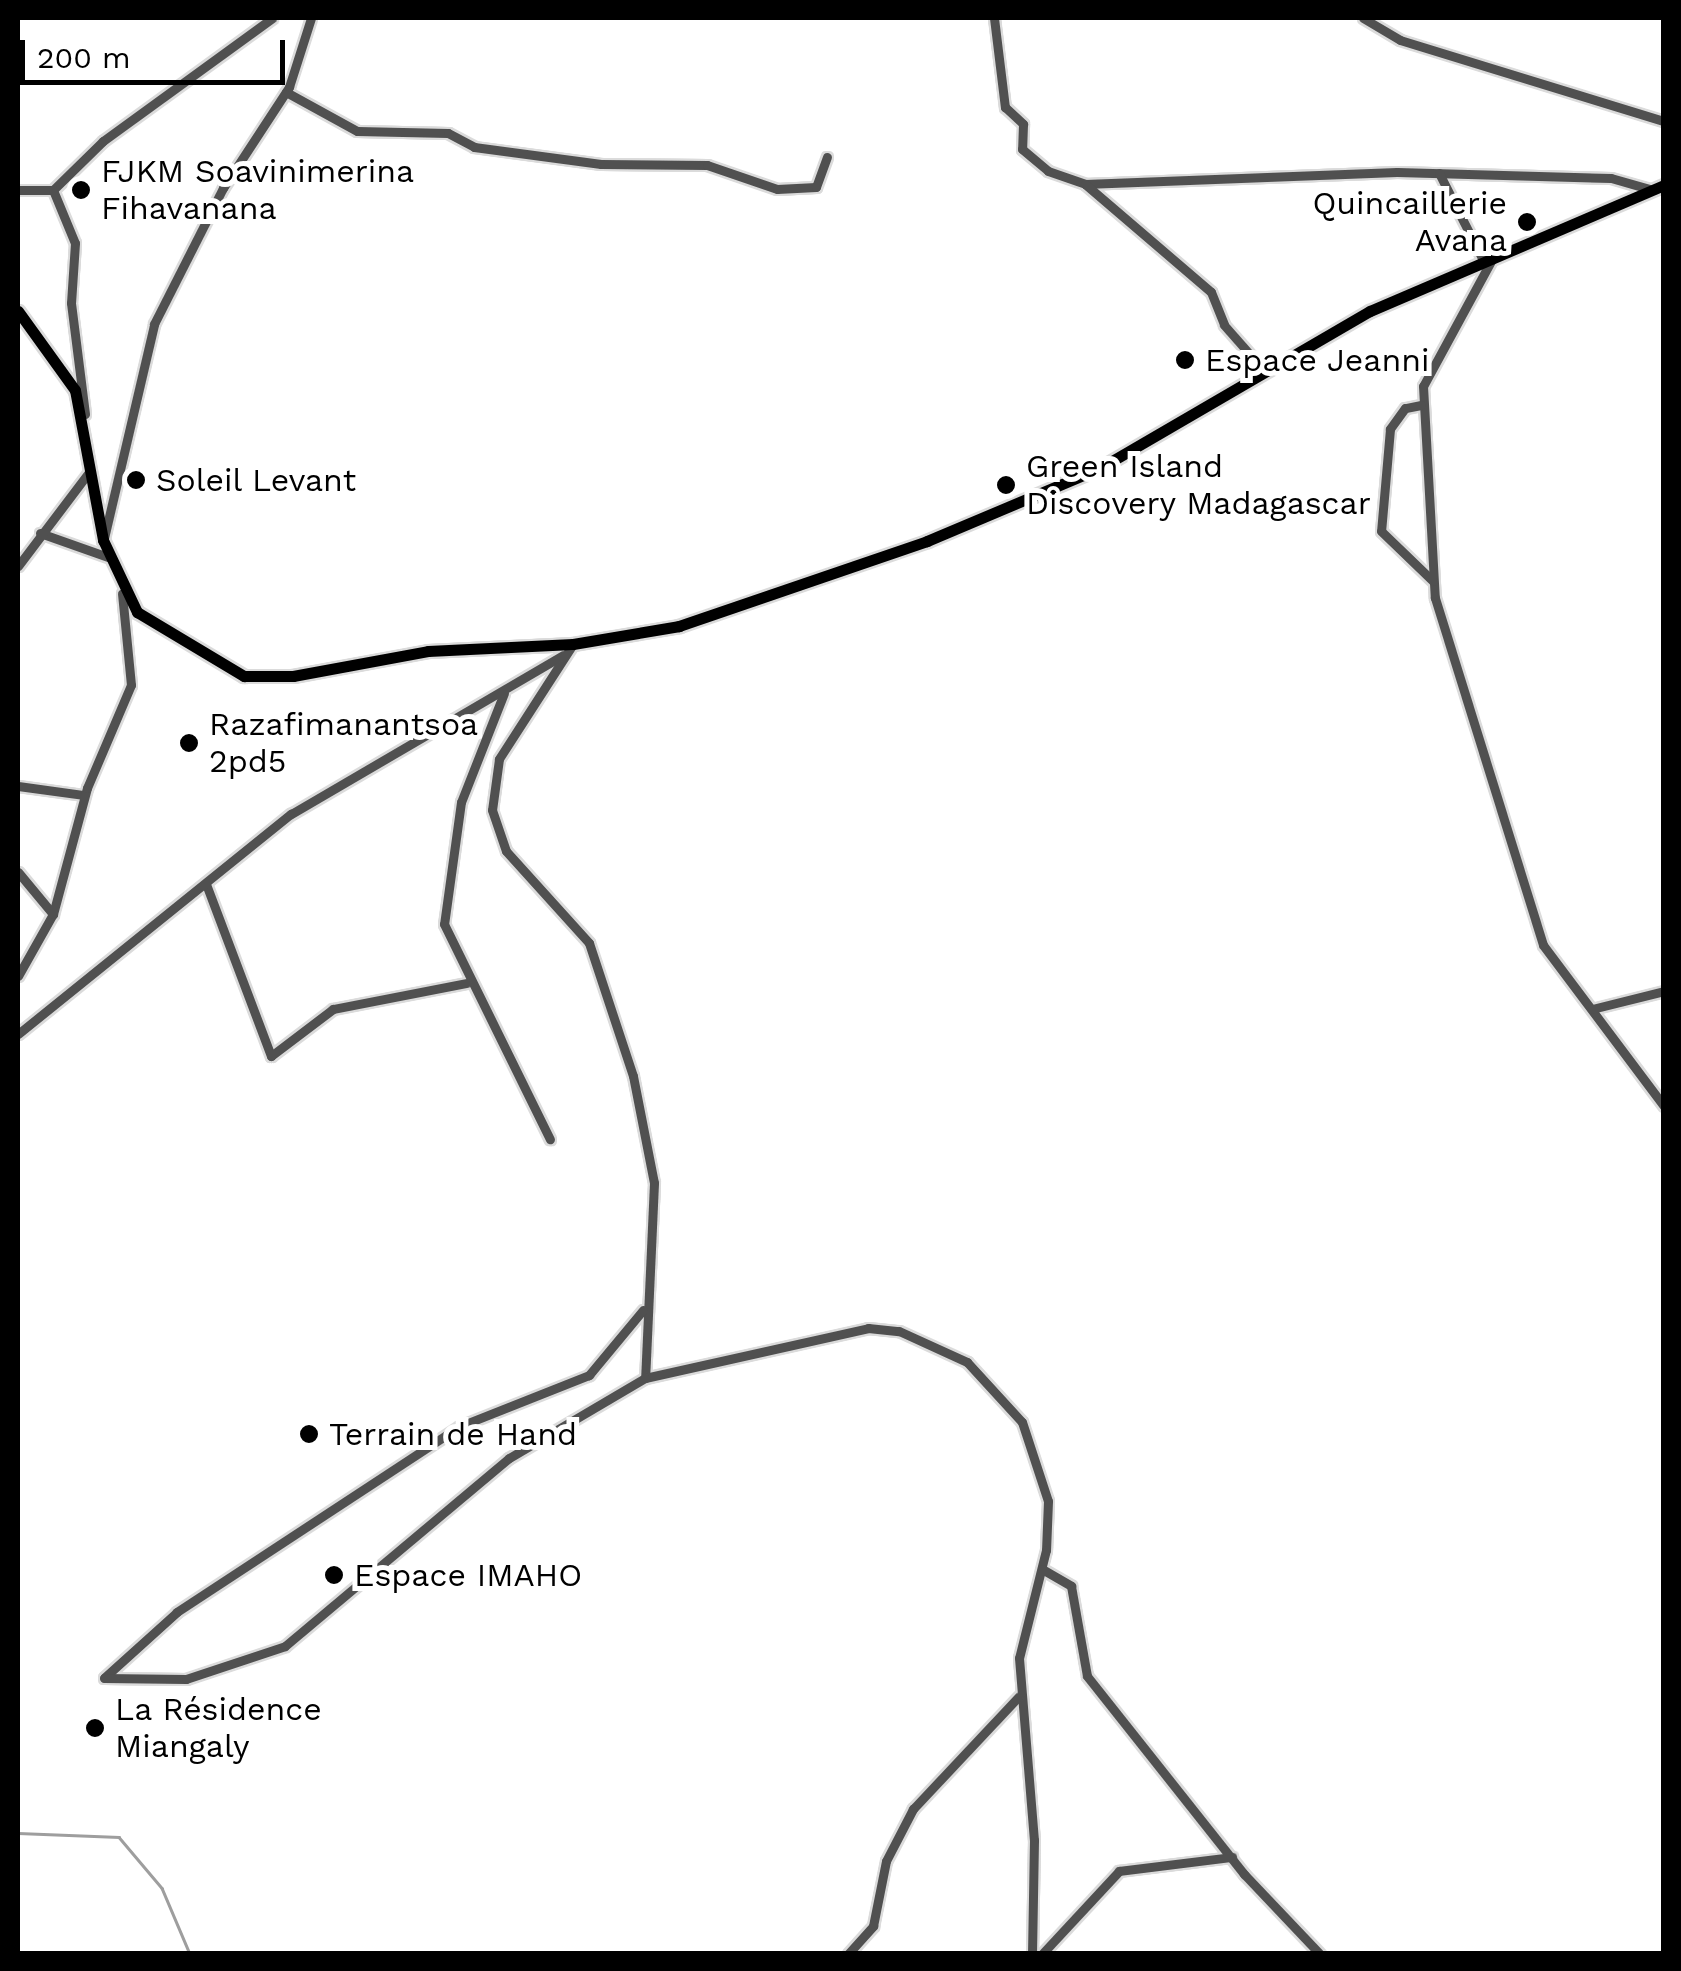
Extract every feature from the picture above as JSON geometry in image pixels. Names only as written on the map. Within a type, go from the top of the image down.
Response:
[{"type":"main road","points":[[18,311],[85,414],[89,472],[103,540],[122,593],[160,632],[244,676],[428,651],[573,644],[678,626],[1001,513],[1100,468],[1261,367],[1498,250],[1658,188]]},
{"type":"street","points":[[18,190],[53,190],[103,141],[272,18]]},
{"type":"street","points":[[103,540],[154,324],[223,188],[286,92],[311,18]]},
{"type":"street","points":[[994,18],[1005,106],[1023,124],[1022,149],[1085,184],[1210,292],[1224,326],[1261,367]]},
{"type":"street","points":[[1363,18],[1400,40],[1664,121]]},
{"type":"street","points":[[286,92],[357,131],[448,134],[474,147],[601,164],[707,165],[777,189],[816,187],[826,157]]},
{"type":"street","points":[[1085,184],[1439,173],[1611,178],[1658,188]]},
{"type":"street","points":[[1439,173],[1482,258]]},
{"type":"street","points":[[53,190],[75,243],[70,303],[85,414]]},
{"type":"street","points":[[1498,250],[1443,335],[1421,405],[1433,581],[1524,894],[1562,982],[1592,1009],[1664,1106]]},
{"type":"street","points":[[1421,405],[1404,408],[1387,438],[1381,531],[1433,581]]},
{"type":"street","points":[[18,566],[89,472]]},
{"type":"street","points":[[40,533],[108,556]]},
{"type":"street","points":[[18,976],[53,914],[84,795],[131,685],[122,593]]},
{"type":"street","points":[[573,644],[499,760],[492,810],[506,852],[589,942],[623,1042],[654,1183],[644,1308],[645,1378]]},
{"type":"street","points":[[18,1034],[290,814],[563,655]]},
{"type":"street","points":[[505,691],[461,802],[443,907],[467,983],[550,1139]]},
{"type":"street","points":[[18,786],[84,795]]},
{"type":"street","points":[[18,872],[53,914]]},
{"type":"street","points":[[206,884],[271,1056],[333,1008],[467,983]]},
{"type":"street","points":[[1592,1009],[1664,991]]},
{"type":"street","points":[[644,1308],[589,1376],[460,1426],[177,1612],[104,1678],[186,1679],[285,1646],[509,1458],[645,1378],[868,1328],[934,1344],[967,1362],[1022,1422],[1048,1502],[1042,1569],[1018,1697],[1034,1840],[1032,1954]]},
{"type":"street","points":[[1042,1569],[1072,1586],[1087,1676],[1232,1857],[1320,1954]]},
{"type":"street","points":[[848,1954],[874,1926],[886,1861],[913,1809],[1018,1697]]},
{"type":"street","points":[[1042,1954],[1120,1871],[1232,1857]]},
{"type":"waterway","points":[[18,1833],[119,1837],[162,1888],[190,1954]]},
{"type":"place","name":"FJKM Soavinimerina Fihavanana","points":[[81,190]]},
{"type":"place","name":"Quincaillerie Avana","points":[[1527,222]]},
{"type":"place","name":"Espace Jeanni","points":[[1185,360]]},
{"type":"place","name":"Soleil Levant","points":[[136,480]]},
{"type":"place","name":"Green Island Discovery Madagascar","points":[[1006,485]]},
{"type":"place","name":"Razafimanantsoa 2pd5","points":[[189,743]]},
{"type":"place","name":"Terrain de Hand","points":[[309,1434]]},
{"type":"place","name":"Espace IMAHO","points":[[334,1575]]},
{"type":"place","name":"La Résidence Miangaly","points":[[95,1728]]}]
